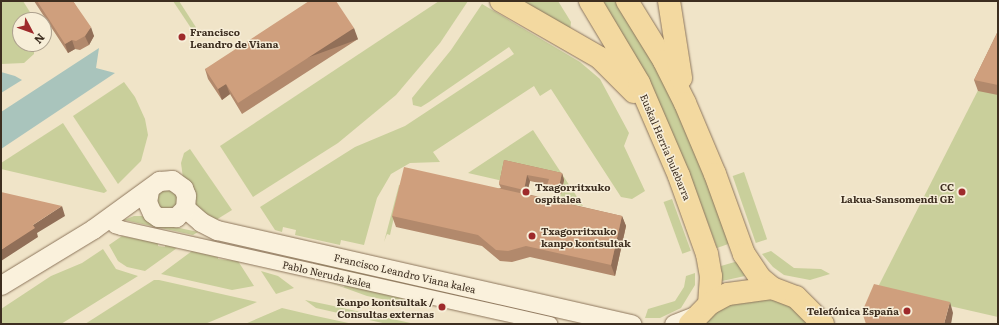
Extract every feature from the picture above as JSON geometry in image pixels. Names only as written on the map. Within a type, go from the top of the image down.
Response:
[{"type":"main road","points":[[501,1],[600,58],[638,97],[654,120]]},
{"type":"main road","name":"Euskal Herria bulebarra","points":[[590,1],[639,83],[679,176],[707,254],[711,276],[699,314]]},
{"type":"main road","points":[[627,1],[664,60],[685,103],[715,174],[744,254],[750,266],[772,288],[796,298],[807,306],[823,324]]},
{"type":"main road","points":[[669,1],[685,103]]},
{"type":"main road","points":[[699,314],[739,291],[772,288]]},
{"type":"street","points":[[1,285],[116,213],[149,191],[159,181],[172,180],[183,188],[187,201],[184,208],[176,217],[170,219],[152,213],[116,213]]},
{"type":"street","points":[[149,191],[147,202],[152,213]]},
{"type":"street","name":"Francisco Leandro Viana kalea","points":[[184,208],[201,222],[217,230],[631,324]]},
{"type":"street","name":"Pablo Neruda kalea","points":[[116,213],[115,226],[121,228],[550,324]]},
{"type":"street","points":[[674,324],[699,314]]},
{"type":"green space","points":[[1,1],[23,1],[30,12],[12,12],[12,52],[34,52],[34,54],[24,63],[1,64]]},
{"type":"green space","points":[[173,1],[179,1],[199,32],[195,34]]},
{"type":"green space","points":[[439,1],[468,1],[440,43],[396,95],[338,143],[253,197],[220,146]]},
{"type":"green space","points":[[516,1],[558,1],[571,22],[570,32]]},
{"type":"green space","points":[[600,1],[617,1],[661,76],[687,130],[731,243],[717,248],[688,169],[673,137]]},
{"type":"green space","points":[[482,4],[580,62],[600,79],[629,133],[624,146],[645,191],[632,199],[621,197],[551,89],[540,96],[534,86],[433,152],[440,162],[410,163],[391,174],[377,198],[364,245],[341,240],[340,245],[295,235],[296,230],[283,227],[282,232],[275,230],[260,207],[355,147],[405,126],[514,54],[509,47],[421,107],[413,105],[412,98],[451,50]]},
{"type":"green space","name":"CC Lakua-Sansomendi GE","points":[[998,51],[998,317],[880,290],[879,285]]},
{"type":"green space","points":[[124,82],[135,97],[145,119],[148,135],[141,161],[118,184],[73,116]]},
{"type":"green space","points":[[63,123],[107,191],[104,193],[1,169],[1,163]]},
{"type":"green space","points":[[533,130],[583,206],[559,201],[564,180],[503,181],[468,173]]},
{"type":"green space","points":[[190,149],[232,210],[216,220],[197,208],[183,178],[181,163],[184,153]]},
{"type":"green space","points":[[744,172],[767,239],[756,243],[733,176]]},
{"type":"green space","points":[[399,185],[401,185],[390,235],[387,234],[384,242]]},
{"type":"green space","points":[[165,187],[178,195],[176,206],[166,211],[156,206],[156,194]]},
{"type":"green space","points":[[672,199],[691,251],[682,254],[664,202]]},
{"type":"green space","points":[[134,216],[144,216],[161,224],[198,232],[193,235],[124,220]]},
{"type":"green space","points":[[122,236],[158,243],[158,246],[165,247],[165,245],[177,248],[145,271],[127,267],[118,261],[109,245]]},
{"type":"green space","points":[[103,249],[116,269],[138,276],[61,324],[1,324],[1,309],[51,276],[82,263]]},
{"type":"green space","points":[[192,251],[218,257],[218,259],[238,261],[254,286],[232,290],[161,274]]},
{"type":"green space","points":[[771,251],[794,268],[821,269],[830,274],[810,280],[784,275],[773,267],[762,254]]},
{"type":"green space","points":[[288,255],[496,299],[495,304],[441,292],[441,290],[434,290],[379,278],[380,276],[372,274],[372,277],[318,265],[318,262],[290,258]]},
{"type":"green space","points":[[738,261],[745,276],[722,281],[721,266]]},
{"type":"green space","points":[[261,271],[278,276],[294,288],[276,294]]},
{"type":"green space","points":[[695,273],[695,285],[681,308],[660,318],[645,318],[648,309],[675,301],[684,287],[686,276]]},
{"type":"green space","points":[[320,279],[344,287],[345,285],[400,297],[407,301],[406,304],[367,296]]},
{"type":"green space","points":[[154,280],[257,302],[205,324],[85,324]]},
{"type":"green space","points":[[773,299],[793,307],[814,324],[701,324],[729,303]]},
{"type":"green space","points":[[305,300],[415,324],[387,324],[316,308]]},
{"type":"green space","points":[[282,308],[316,316],[353,324],[245,324]]},
{"type":"water","points":[[99,48],[96,68],[115,73],[1,149],[1,112]]},
{"type":"water","points":[[1,72],[15,76],[22,80],[1,93]]},
{"type":"building","points":[[37,1],[73,1],[91,27],[85,36],[76,41],[72,40],[65,44],[52,24],[52,12],[44,12]]},
{"type":"building","points":[[309,1],[336,1],[354,28],[238,103],[226,84],[218,89],[205,69]]},
{"type":"building","points":[[998,31],[998,85],[974,80]]},
{"type":"building","points":[[504,160],[562,173],[559,187],[547,185],[549,179],[527,175],[524,190],[499,184]]},
{"type":"building","name":"Txagorritxuko kanpo kontsultak","points":[[404,167],[622,216],[611,265],[526,246],[508,251],[496,250],[478,235],[392,216]]},
{"type":"building","points":[[1,192],[62,206],[33,225],[35,228],[1,250]]},
{"type":"building","name":"Telefónica España","points":[[874,284],[950,302],[944,324],[866,324],[862,312]]},
{"type":"place","name":"Francisco Leandro de Viana","points":[[182,37]]},
{"type":"place","name":"Txagorritxuko ospitalea","points":[[526,192]]},
{"type":"place","name":"CC Lakua-Sansomendi GE","points":[[962,192]]},
{"type":"place","name":"Txagorritxuko kanpo kontsultak","points":[[532,236]]},
{"type":"place","name":"Kanpo kontsultak / Consultas externas","points":[[442,307]]},
{"type":"place","name":"Telefónica España","points":[[907,311]]}]
